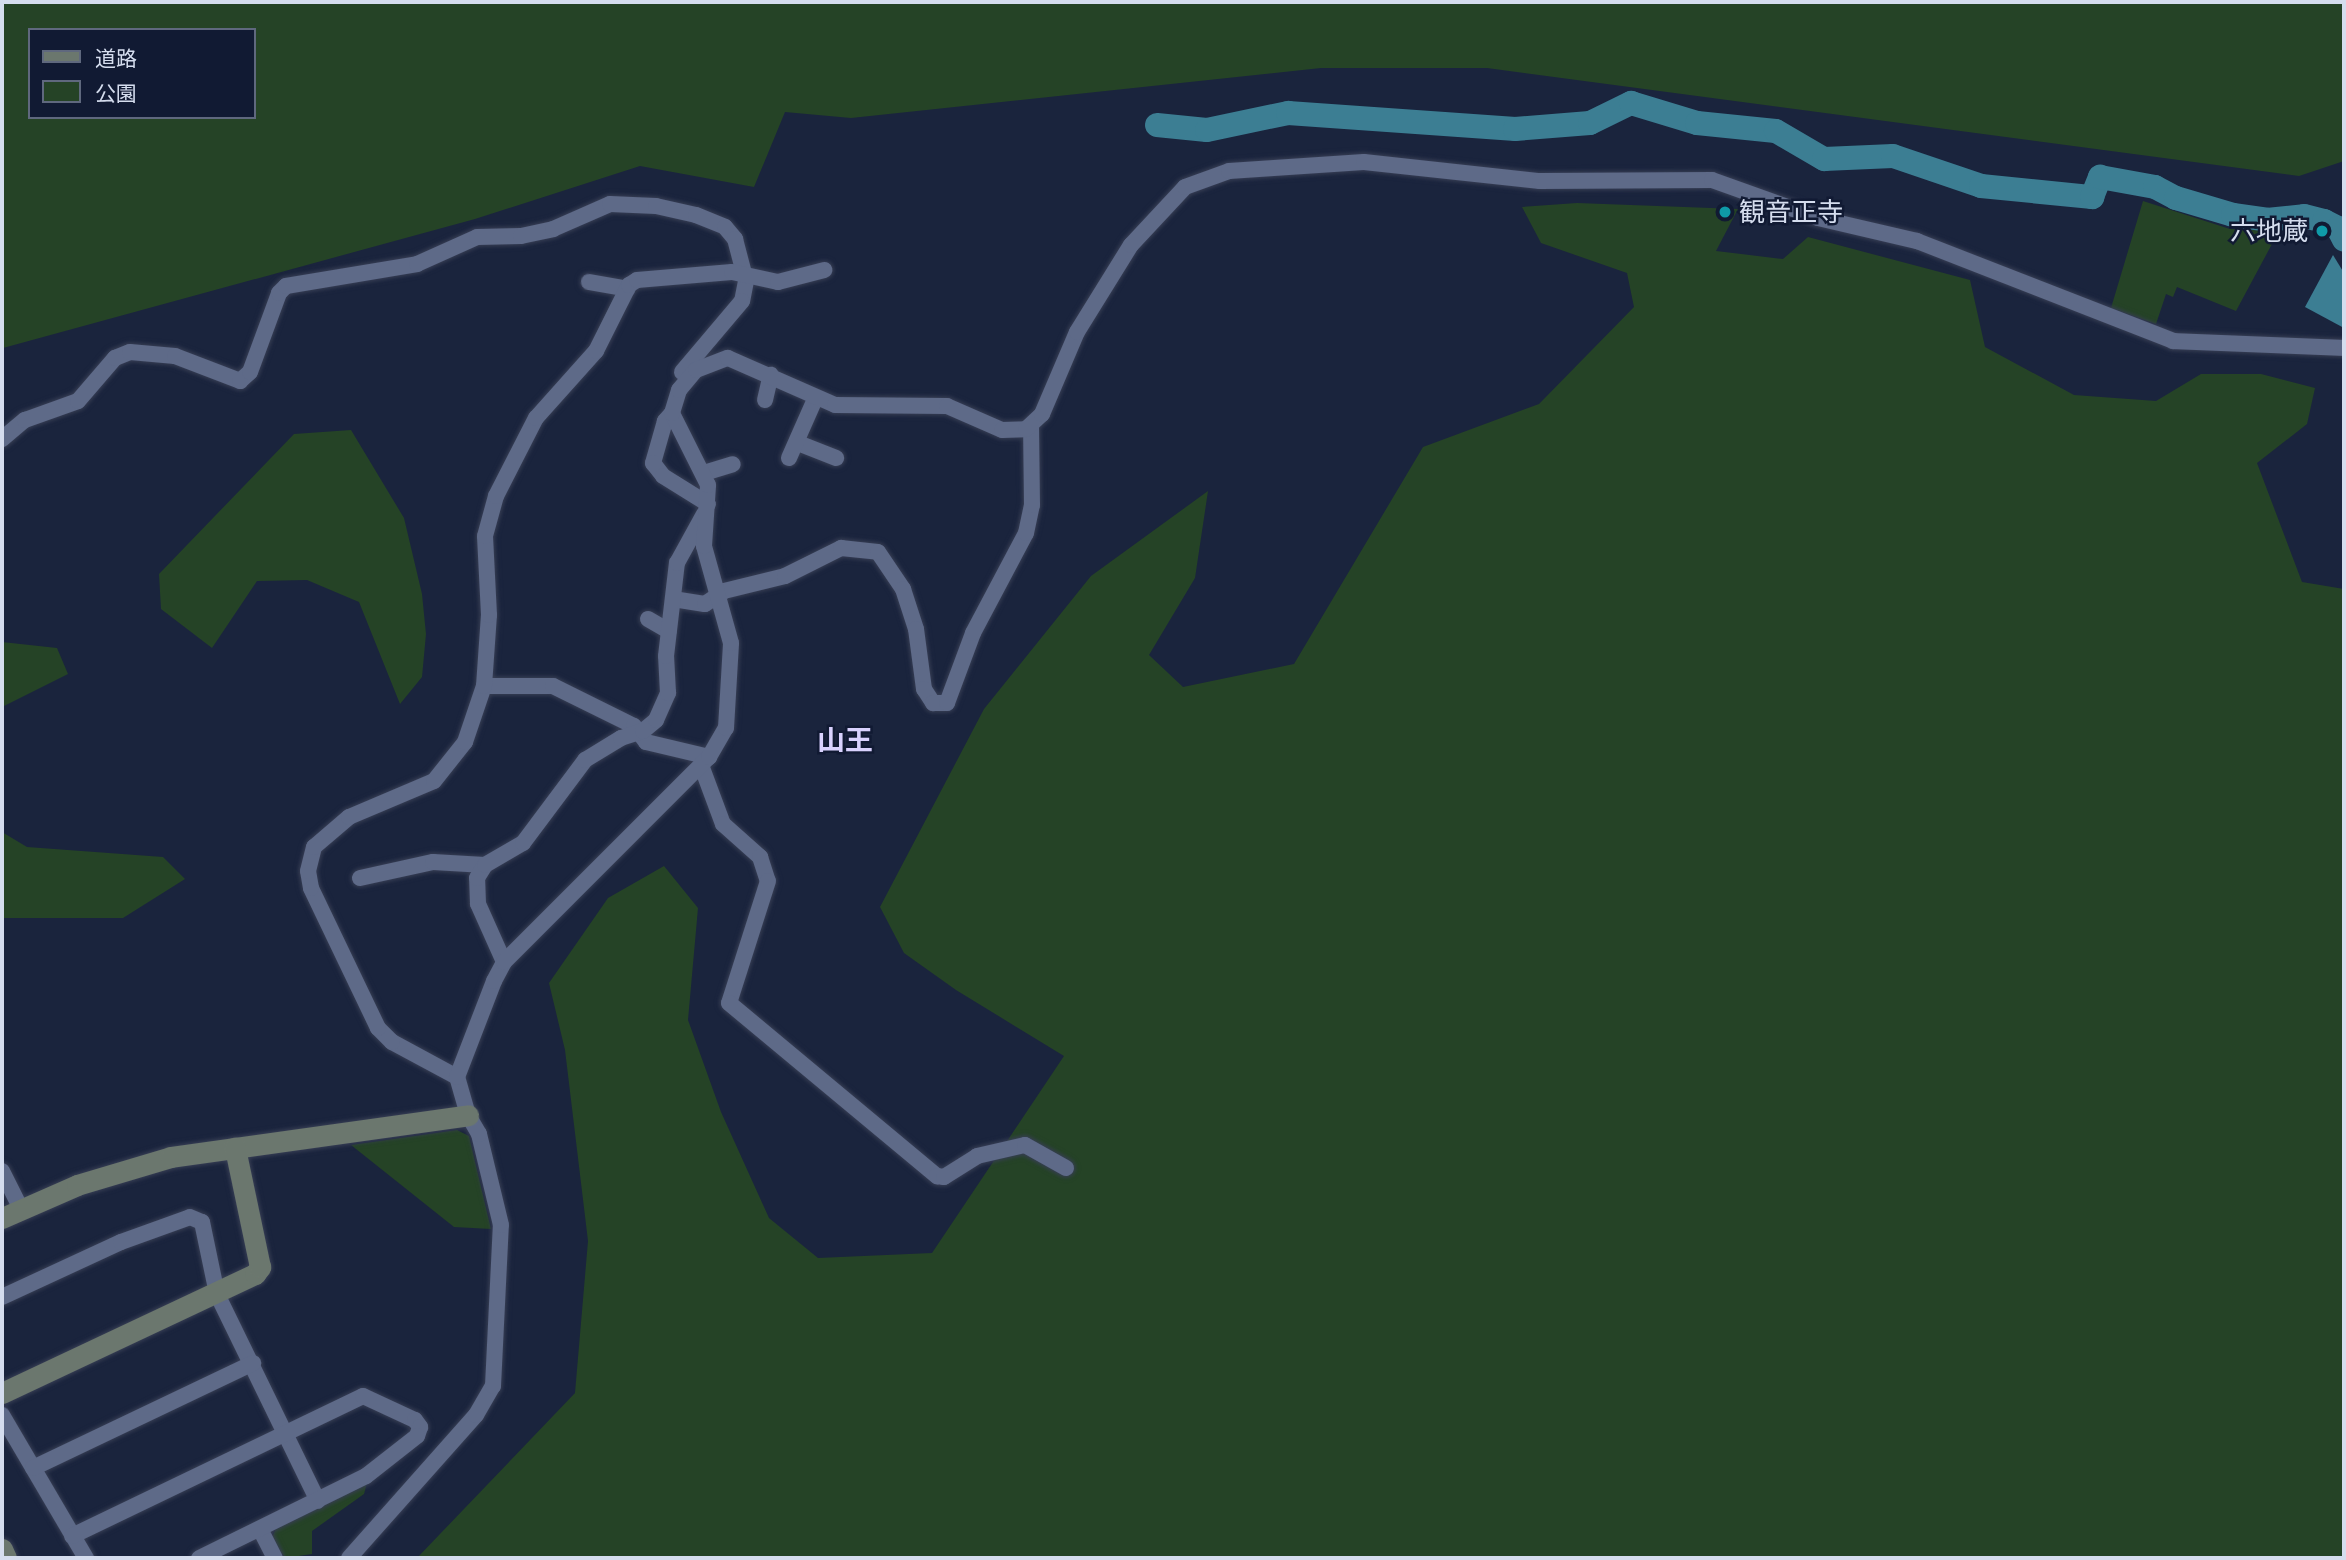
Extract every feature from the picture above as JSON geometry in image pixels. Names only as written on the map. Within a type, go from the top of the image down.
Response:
[{"type":"street","points":[[707,508],[663,476],[653,463],[665,421],[685,379],[711,361],[728,358],[771,374],[815,398],[835,405],[947,406],[1002,429],[1031,426],[1042,414],[1096,298],[1161,208],[1185,187],[1208,176],[1293,165],[1364,162],[1540,181],[1712,180],[1818,218],[1917,241],[2173,341],[2344,348]]},
{"type":"street","points":[[2,439],[25,420],[78,401],[115,358],[130,352],[175,356],[240,381],[250,373],[279,293],[286,286],[417,264],[477,237],[542,231],[610,204],[656,206],[713,220],[731,233],[745,274],[742,301],[671,383],[669,395],[678,431],[704,472],[707,508],[704,546],[731,643],[732,681],[726,728],[705,761],[504,962],[457,1077],[468,1115],[480,1134],[501,1225],[493,1386],[476,1415],[349,1558]]},
{"type":"street","points":[[457,1077],[392,1042],[378,1028],[311,888],[308,871],[314,847],[327,832],[349,817],[434,781],[450,765],[476,720],[484,686],[489,615],[485,536],[496,496],[537,418],[596,351],[627,289],[637,280],[745,274],[778,282],[824,271]]},
{"type":"street","points":[[589,282],[627,289]]},
{"type":"street","points":[[765,400],[771,374]]},
{"type":"street","points":[[789,458],[815,398]]},
{"type":"street","points":[[673,599],[705,604],[716,596],[785,576],[841,548],[878,552],[903,589],[916,629],[924,689],[933,703],[947,703],[973,633],[1026,533],[1032,505],[1031,426]]},
{"type":"street","points":[[797,443],[836,458]]},
{"type":"street","points":[[704,472],[733,464]]},
{"type":"street","points":[[360,878],[433,862],[485,865],[523,843],[585,760],[656,719],[668,693],[669,631],[680,554],[707,508]]},
{"type":"street","points":[[648,619],[669,631]]},
{"type":"street","points":[[484,686],[553,686],[634,726],[646,742],[705,761]]},
{"type":"street","points":[[705,761],[723,824],[760,857],[768,881],[729,1003],[937,1176],[944,1177],[977,1156],[1025,1145],[1066,1168]]},
{"type":"street","points":[[485,865],[475,891],[504,962]]},
{"type":"street","points":[[2,1218],[123,1169],[235,1148],[468,1115]]},
{"type":"street","points":[[2,1393],[256,1274],[260,1266],[235,1148]]},
{"type":"street","points":[[2,1171],[21,1209]]},
{"type":"street","points":[[2,1297],[121,1242],[190,1217],[202,1222],[217,1294],[318,1501]]},
{"type":"street","points":[[33,1468],[253,1363]]},
{"type":"street","points":[[72,1536],[363,1396],[415,1420],[420,1427],[417,1436],[366,1476],[199,1558]]},
{"type":"street","points":[[2,1415],[86,1558]]},
{"type":"street","points":[[260,1529],[275,1558]]},
{"type":"street","points":[[2,1549],[6,1558]]},
{"type":"green space","points":[[2,2],[2344,2],[2344,161],[2299,176],[1487,68],[1321,68],[851,118],[785,112],[754,187],[640,166],[475,219],[3,348]]},
{"type":"green space","points":[[2143,201],[2230,229],[2272,231],[2272,244],[2236,311],[2177,287],[2173,297],[2166,294],[2156,324],[2111,308]]},
{"type":"green space","points":[[1577,203],[1738,209],[1716,251],[1783,259],[1808,237],[1970,280],[1985,347],[2074,395],[2156,401],[2201,374],[2261,374],[2315,388],[2307,424],[2257,463],[2302,582],[2344,589],[2344,1558],[417,1558],[575,1393],[588,1241],[565,1050],[549,983],[608,898],[664,866],[698,908],[688,1020],[721,1112],[769,1218],[818,1258],[932,1253],[1064,1056],[956,990],[904,953],[880,907],[984,709],[1091,576],[1208,491],[1195,578],[1149,655],[1183,687],[1294,664],[1423,447],[1539,404],[1634,307],[1627,273],[1541,243],[1522,207]]},
{"type":"green space","points":[[351,430],[404,518],[422,594],[426,634],[422,677],[400,704],[359,602],[307,580],[257,581],[212,648],[161,609],[159,574],[294,434]]},
{"type":"green space","points":[[2,642],[57,648],[68,674],[2,707]]},
{"type":"green space","points":[[2,832],[27,847],[163,857],[185,879],[123,918],[2,918]]},
{"type":"green space","points":[[457,1130],[469,1136],[491,1229],[454,1227],[351,1145]]},
{"type":"green space","points":[[367,1483],[364,1494],[312,1531],[312,1554],[285,1558],[272,1538],[276,1528]]},
{"type":"water","points":[[2333,255],[2344,273],[2344,328],[2305,307]]},
{"type":"waterway","points":[[1157,125],[1207,130],[1288,113],[1515,129],[1590,123],[1631,103],[1697,123],[1776,131],[1824,159],[1893,156],[1981,186],[2092,197],[2100,177],[2155,187],[2176,198],[2233,215],[2267,220],[2304,216],[2324,221],[2338,228],[2344,240]]},
{"type":"place","name":"観音正寺","points":[[1725,212]]},
{"type":"place","name":"六地蔵","points":[[2322,231]]},
{"type":"district","name":"山王","points":[[845,740]]}]
